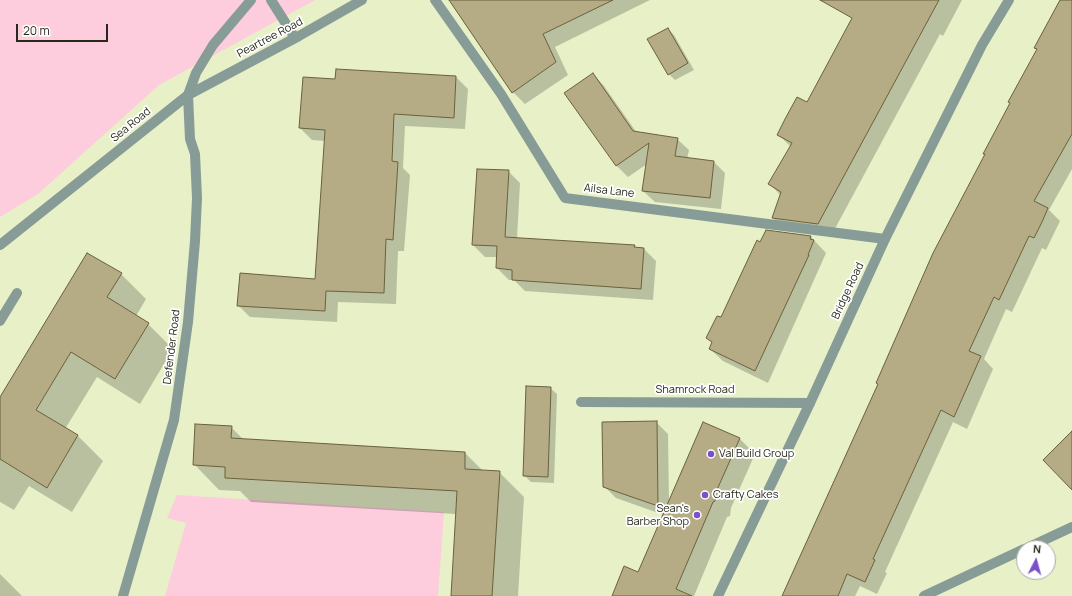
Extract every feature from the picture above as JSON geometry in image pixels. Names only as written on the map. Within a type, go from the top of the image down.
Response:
[{"type":"street","points":[[188,95],[196,73],[213,45],[250,0]]},
{"type":"street","points":[[271,0],[295,38]]},
{"type":"street","name":"Peartree Road","points":[[188,95],[295,38],[362,0]]},
{"type":"street","name":"Ailsa Lane","points":[[435,0],[501,94],[565,198],[885,239]]},
{"type":"street","name":"Bridge Road","points":[[718,596],[810,403],[885,239],[982,45],[1009,0]]},
{"type":"street","name":"Sea Road","points":[[0,245],[188,95]]},
{"type":"street","name":"Defender Road","points":[[123,596],[174,420],[188,322],[197,198],[195,154],[190,138],[188,95]]},
{"type":"street","points":[[0,321],[17,293]]},
{"type":"street","name":"Shamrock Road","points":[[581,402],[810,403]]},
{"type":"street","points":[[1044,540],[1072,527]]},
{"type":"street","points":[[924,596],[1016,553]]},
{"type":"shaded area","points":[[0,0],[315,0],[159,85],[38,194],[0,217]]},
{"type":"shaded area","points":[[177,495],[444,512],[438,596],[165,596],[186,523],[167,518]]},
{"type":"building","points":[[449,0],[613,0],[543,34],[556,62],[512,93]]},
{"type":"building","points":[[820,0],[939,0],[818,224],[772,218],[781,192],[768,184],[792,143],[777,135],[785,119],[797,97],[807,102],[852,18]]},
{"type":"building","points":[[1060,0],[1072,0],[1072,134],[1034,201],[1048,208],[1042,222],[1034,238],[1029,236],[999,300],[994,297],[969,351],[981,356],[954,417],[941,410],[873,559],[875,560],[865,582],[847,574],[838,596],[782,596],[878,384],[876,383],[933,253],[985,154],[983,154],[1010,103],[1008,102],[1037,49],[1034,48]]},
{"type":"building","points":[[668,28],[688,63],[668,75],[647,39]]},
{"type":"building","points":[[336,69],[456,76],[454,118],[394,114],[392,161],[398,162],[393,240],[386,239],[384,293],[326,291],[325,311],[237,306],[240,273],[315,279],[325,130],[299,128],[303,77],[335,79]]},
{"type":"building","points":[[593,73],[633,131],[678,138],[675,156],[714,161],[710,198],[642,191],[649,143],[616,166],[564,93]]},
{"type":"building","points":[[477,169],[509,170],[505,237],[635,245],[634,247],[644,248],[641,289],[512,280],[512,270],[496,268],[497,246],[472,245]]},
{"type":"building","points":[[766,230],[811,236],[810,239],[814,240],[809,255],[755,371],[709,349],[712,342],[706,338],[717,316],[721,317],[757,240],[760,242]]},
{"type":"building","points":[[87,253],[122,273],[107,297],[149,323],[115,379],[71,352],[36,410],[78,435],[47,488],[0,459],[0,397]]},
{"type":"building","points":[[526,386],[551,387],[548,477],[523,476]]},
{"type":"building","points":[[657,421],[658,506],[603,487],[602,422]]},
{"type":"building","points":[[703,422],[740,438],[716,492],[715,501],[713,502],[676,589],[692,596],[612,596],[624,566],[638,572]]},
{"type":"building","points":[[195,424],[232,426],[231,438],[465,452],[465,469],[500,471],[492,596],[451,596],[457,491],[225,478],[225,467],[193,465]]},
{"type":"building","points":[[1072,431],[1072,490],[1043,460]]},
{"type":"place","name":"Val Build Group","points":[[711,454]]},
{"type":"place","name":"Crafty Cakes","points":[[705,495]]},
{"type":"place","name":"Sean's Barber Shop","points":[[697,515]]}]
